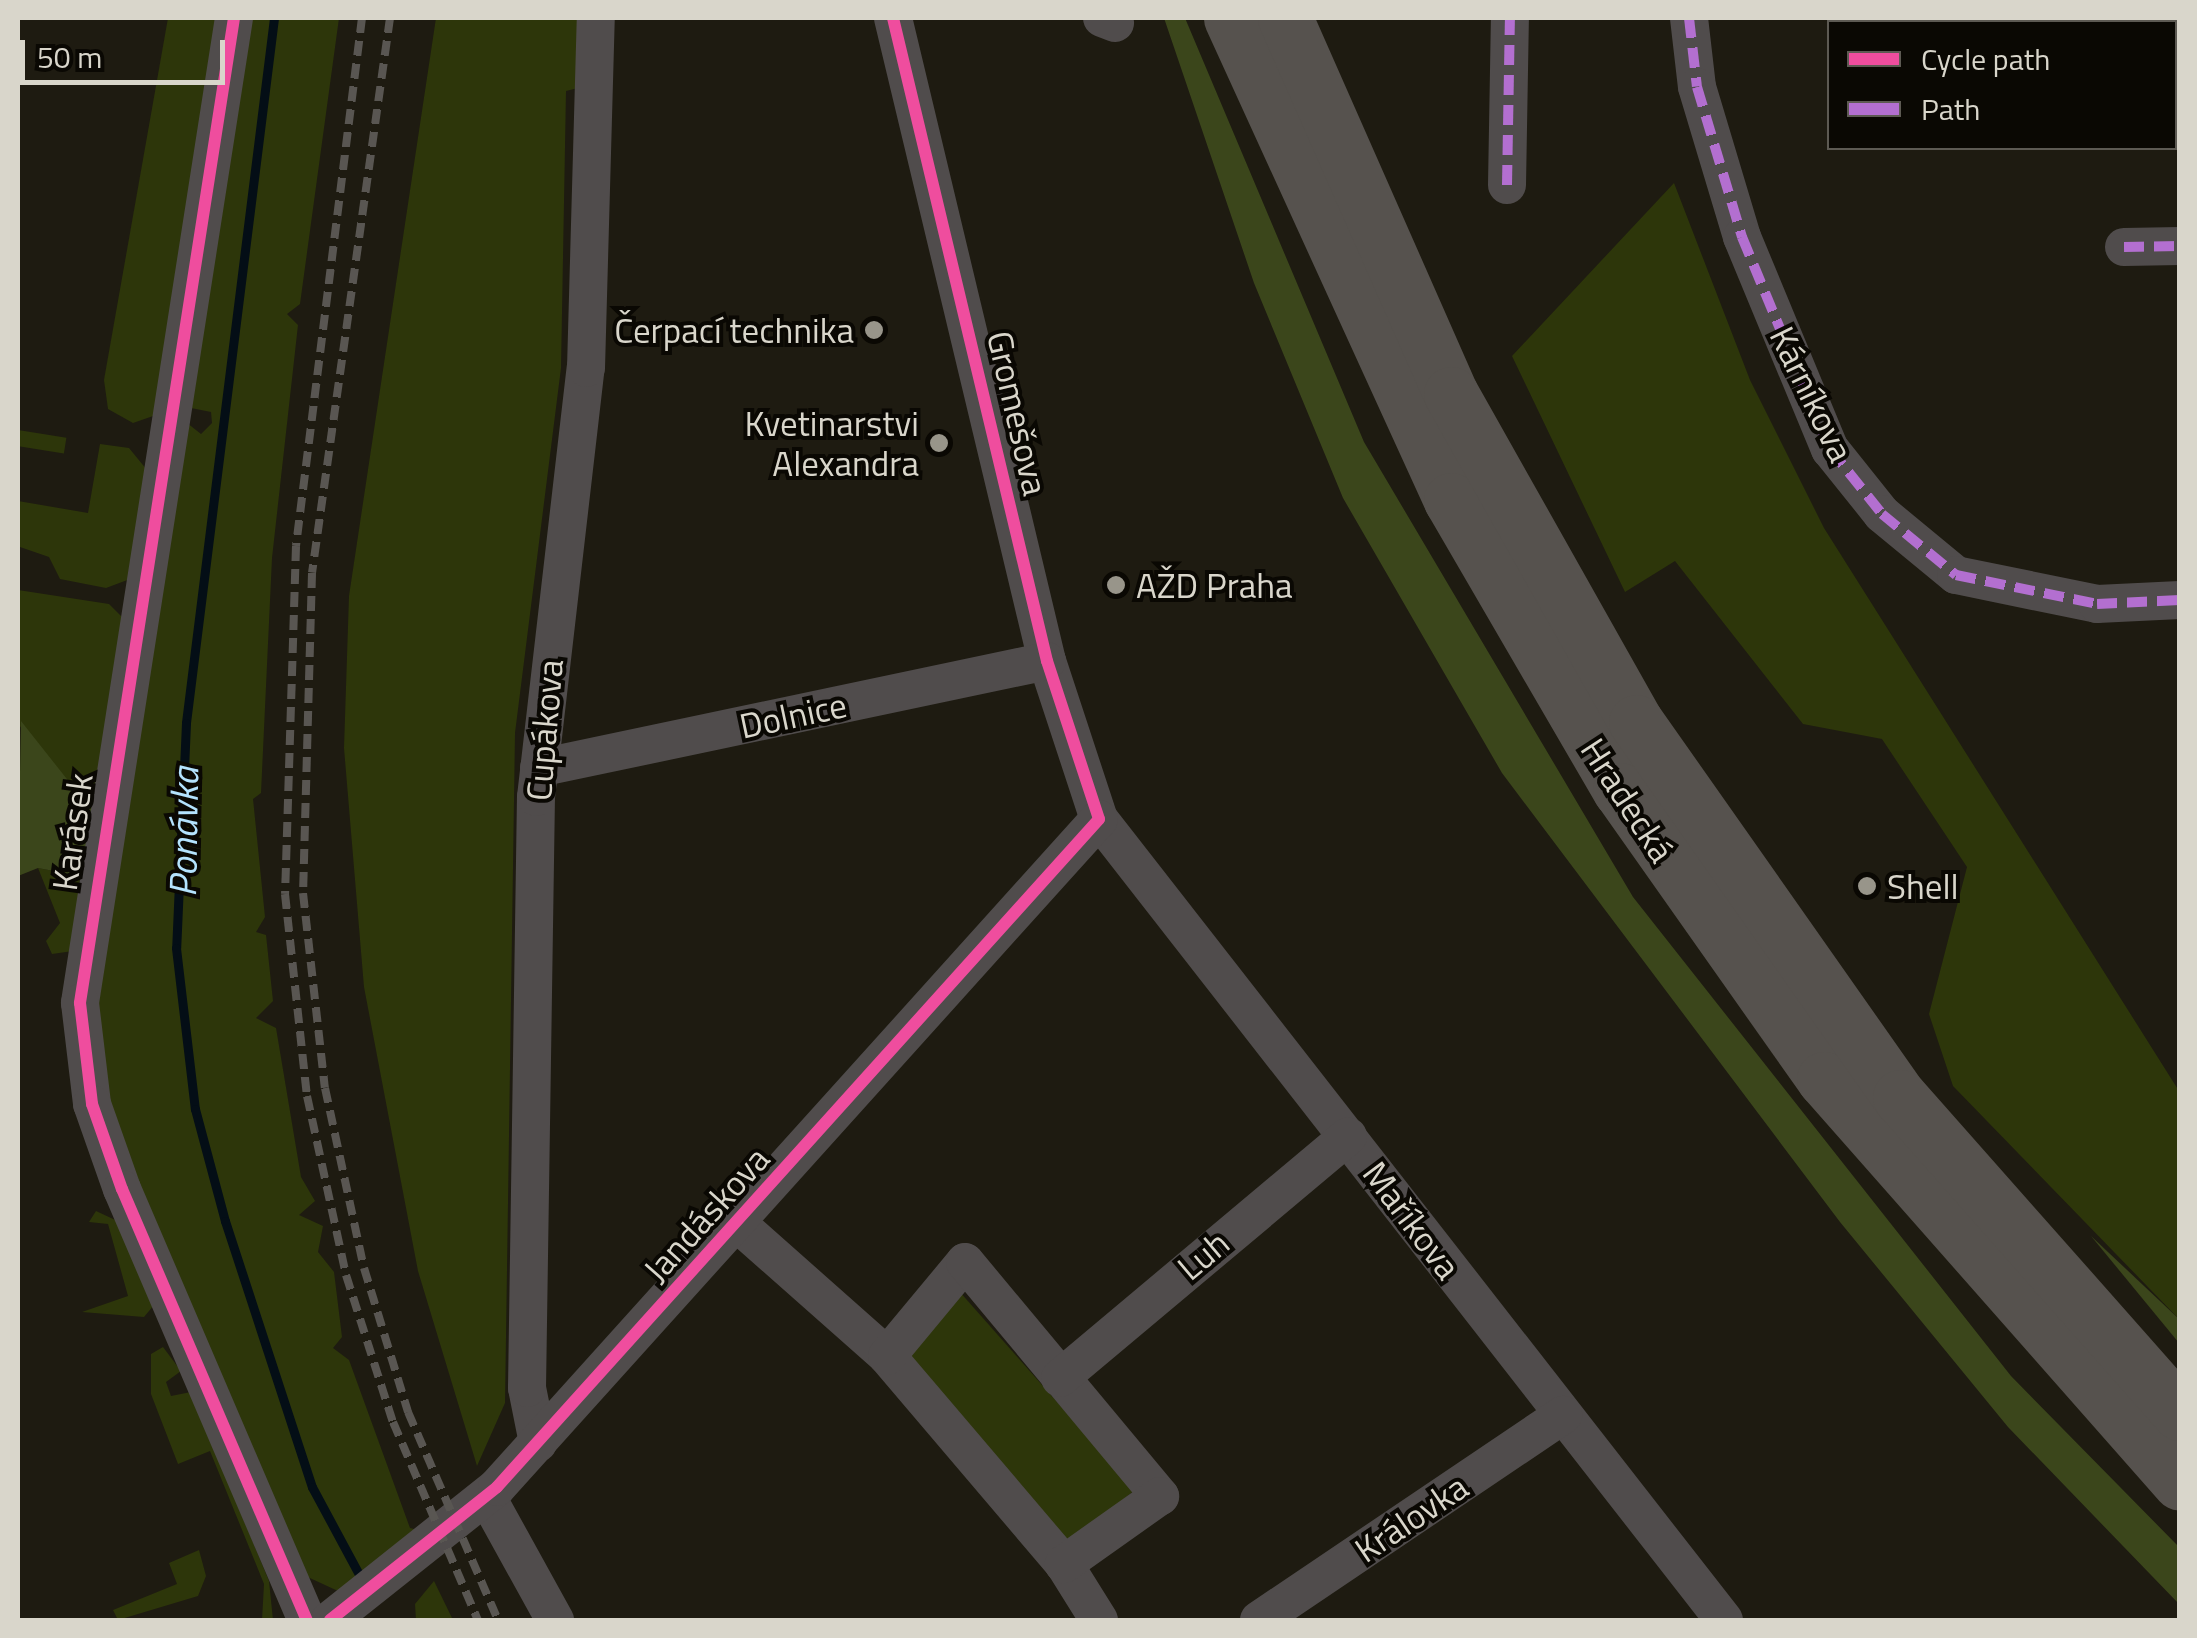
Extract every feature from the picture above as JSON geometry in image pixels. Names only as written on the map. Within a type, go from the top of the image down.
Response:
[{"type":"highway","name":"Hradecká","points":[[1231,18],[1450,500],[1620,790],[1858,1121],[2180,1483]]},
{"type":"highway","points":[[1285,18],[1336,148],[1552,585],[1831,1006],[1993,1209],[2180,1413]]},
{"type":"highway","points":[[1310,18],[1336,148]]},
{"type":"street","name":"Karásek","points":[[234,18],[80,1003],[92,1104],[122,1189],[306,1620]]},
{"type":"street","name":"Cupákova","points":[[538,1443],[527,1388],[538,768],[586,368],[596,18]]},
{"type":"street","name":"Gromešova","points":[[893,18],[1047,662],[1099,819]]},
{"type":"street","points":[[1507,185],[1510,18]]},
{"type":"street","name":"Kárníkova","points":[[1689,18],[1697,87],[1728,189],[1830,449],[1913,542],[1956,575],[2061,598],[2180,600]]},
{"type":"street","points":[[2124,247],[2180,246]]},
{"type":"street","name":"Dolnice","points":[[538,768],[1047,662]]},
{"type":"street","name":"Maříkova","points":[[1099,819],[1724,1620]]},
{"type":"street","name":"Jandáskova","points":[[339,1614],[385,1583],[487,1497],[738,1224],[1099,819]]},
{"type":"street","name":"Luh","points":[[1060,1378],[1348,1136]]},
{"type":"street","points":[[738,1224],[887,1356],[1064,1564],[1098,1620]]},
{"type":"street","points":[[887,1356],[966,1262],[1160,1496],[1064,1564]]},
{"type":"street","name":"Královka","points":[[1259,1620],[1562,1415]]},
{"type":"street","points":[[487,1497],[556,1620]]},
{"type":"green space","points":[[168,18],[216,18],[156,415],[133,423],[108,409],[104,380]]},
{"type":"green space","points":[[248,18],[339,18],[300,304],[287,314],[298,325],[272,558],[261,793],[253,799],[265,917],[256,932],[266,935],[273,1001],[256,1018],[276,1028],[301,1177],[315,1201],[299,1215],[323,1226],[318,1252],[334,1272],[342,1337],[333,1348],[349,1360],[410,1528],[422,1531],[338,1591],[299,1573],[113,1120],[94,997],[182,419],[201,434],[212,423],[211,412],[186,407]]},
{"type":"green space","points":[[436,18],[579,18],[578,88],[566,91],[561,368],[515,733],[505,1403],[477,1466],[418,1271],[364,987],[344,748],[349,596]]},
{"type":"green space","points":[[1164,18],[1185,18],[1364,442],[1633,897],[2011,1376],[2179,1547],[2179,1604],[2008,1427],[1840,1222],[1502,773],[1343,498],[1254,283]]},
{"type":"green space","points":[[1674,183],[1750,380],[1824,528],[2179,1091],[2179,1319],[1953,1086],[1929,1014],[1967,867],[1882,739],[1803,724],[1675,561],[1625,592],[1512,356]]},
{"type":"green space","points":[[18,430],[66,438],[64,453],[18,446]]},
{"type":"green space","points":[[100,444],[129,448],[147,470],[130,579],[106,588],[60,579],[49,557],[20,547],[18,532],[18,501],[88,513]]},
{"type":"green space","points":[[18,590],[109,604],[123,618],[93,812],[18,724]]},
{"type":"green space","points":[[21,721],[93,812],[80,876],[38,868],[18,876]]},
{"type":"green space","points":[[38,868],[80,876],[73,951],[52,954],[46,941],[60,923]]},
{"type":"green space","points":[[96,1211],[126,1225],[154,1305],[144,1317],[82,1312],[128,1296],[108,1224],[89,1222]]},
{"type":"green space","points":[[2091,1236],[2179,1319],[2179,1343]]},
{"type":"green space","points":[[959,1291],[1135,1490],[1075,1538],[1064,1539],[905,1366],[904,1344]]},
{"type":"green space","points":[[163,1347],[181,1371],[166,1382],[171,1396],[191,1392],[269,1581],[273,1620],[262,1620],[264,1584],[210,1451],[178,1464],[151,1394],[151,1354]]},
{"type":"green space","points":[[199,1550],[206,1576],[198,1596],[118,1620],[113,1610],[177,1584],[169,1563]]},
{"type":"green space","points":[[434,1581],[453,1620],[416,1620],[415,1604]]},
{"type":"waterway","name":"Ponávka","points":[[274,18],[186,723],[176,948],[195,1109],[225,1221],[312,1487],[362,1580]]},
{"type":"railway","points":[[362,18],[296,546],[285,894],[307,1096],[346,1275],[393,1422],[478,1620]]},
{"type":"railway","points":[[390,18],[312,573],[303,893],[325,1088],[364,1268],[408,1412],[498,1620]]},
{"type":"marked path","points":[[1507,185],[1510,18]]},
{"type":"marked path","points":[[1689,18],[1697,87],[1742,237],[1830,449],[1882,514],[1956,575],[2097,604],[2180,600]]},
{"type":"marked path","points":[[2124,247],[2180,246]]},
{"type":"cycle path","points":[[234,18],[80,1003],[92,1104],[122,1189],[307,1620]]},
{"type":"cycle path","points":[[330,1620],[497,1487],[1099,819],[1047,661],[893,18]]},
{"type":"place","name":"Čerpací technika","points":[[874,330]]},
{"type":"place","name":"Kvetinarstvi Alexandra","points":[[939,443]]},
{"type":"place","name":"AŽD Praha","points":[[1116,585]]},
{"type":"place","name":"Shell","points":[[1867,886]]}]
